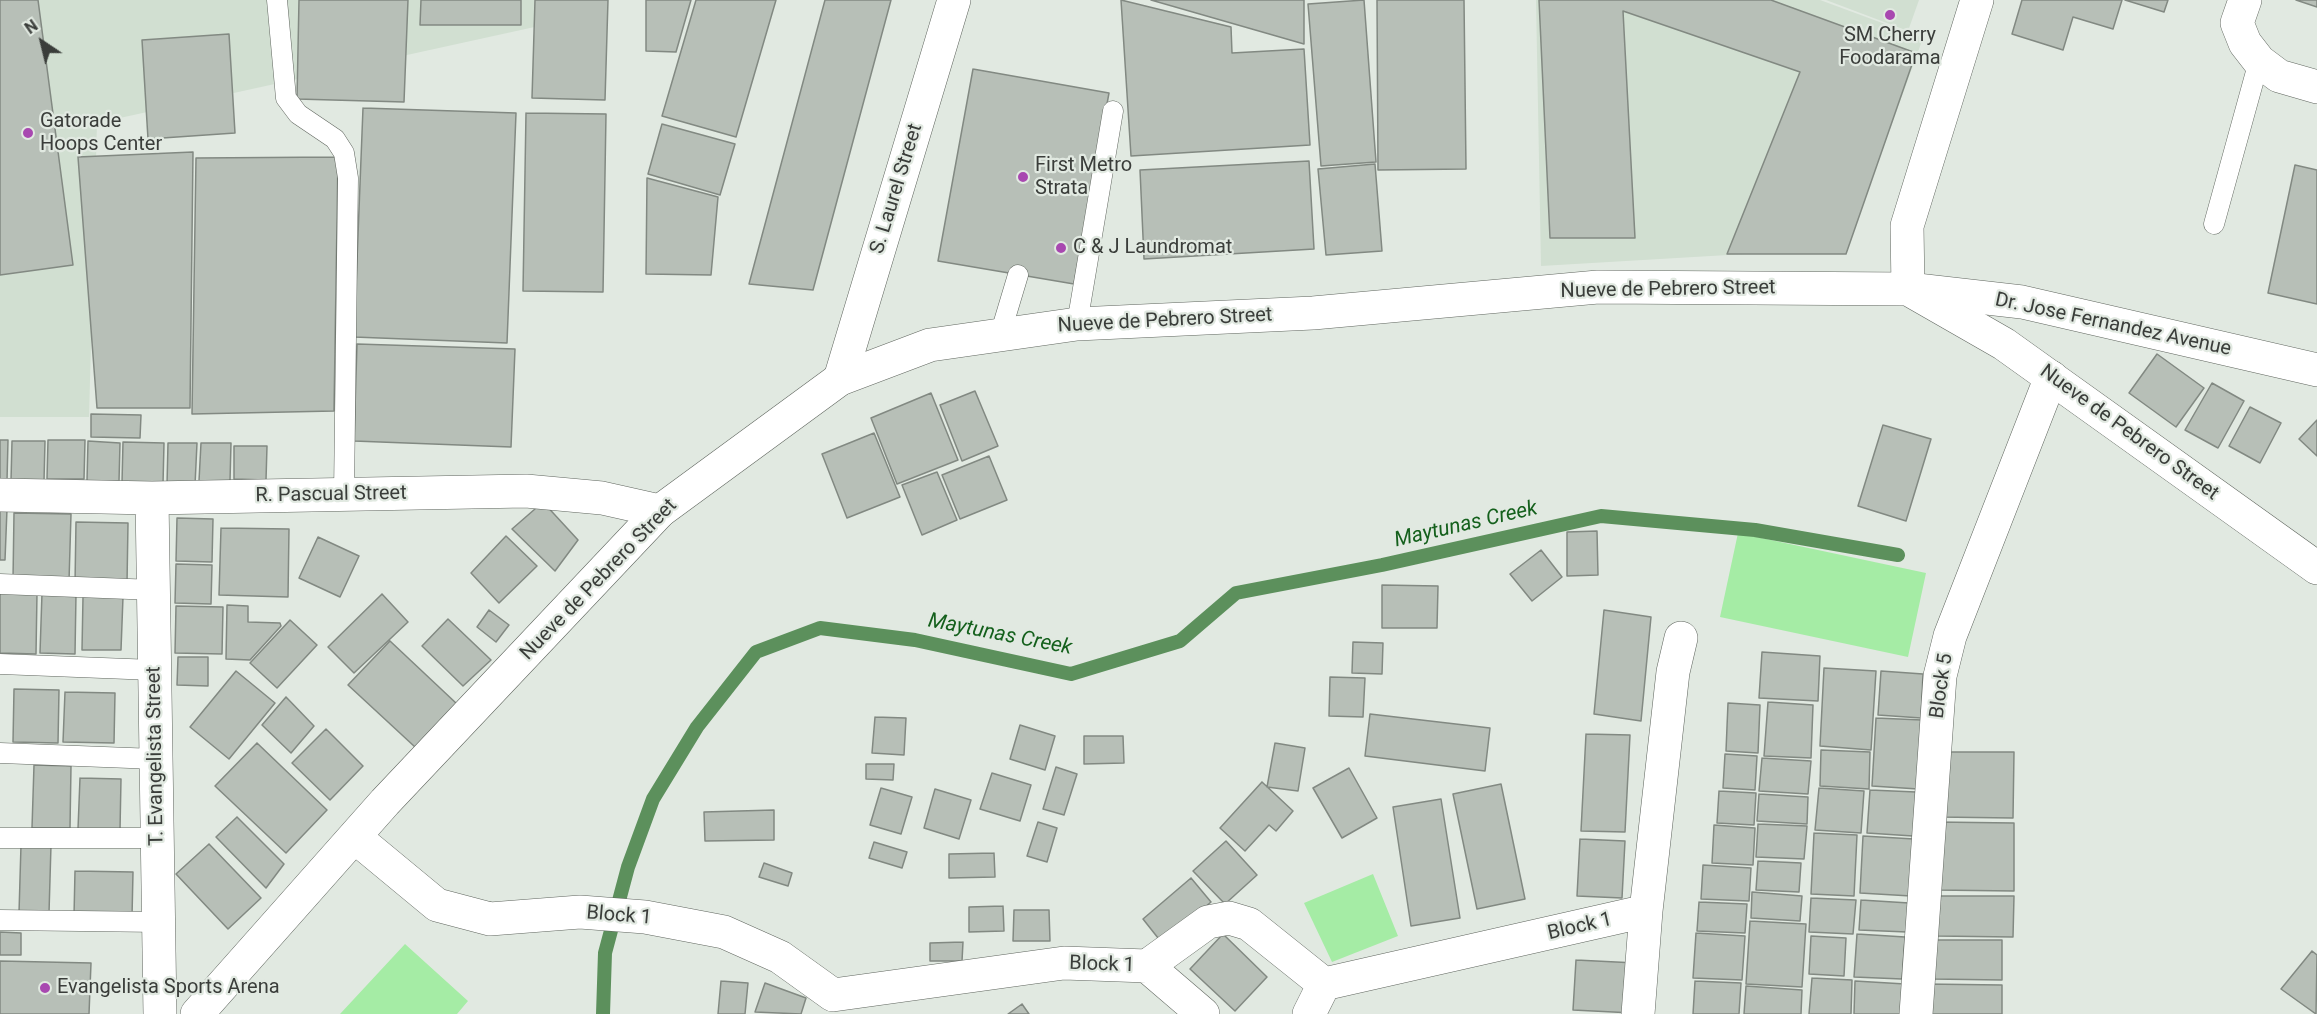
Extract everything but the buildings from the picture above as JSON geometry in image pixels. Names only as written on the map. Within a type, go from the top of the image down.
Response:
[{"type":"street","name":"S. Laurel Street","points":[[840,379],[954,0]]},
{"type":"street","points":[[1908,289],[1906,226],[1977,0]]},
{"type":"street","points":[[2245,0],[2237,23],[2245,43],[2259,61],[2279,76],[2317,87]]},
{"type":"street","name":"Nueve de Pebrero Street","points":[[197,1014],[356,838],[385,802],[660,511],[840,379],[930,345],[1077,324],[1313,313],[1598,287],[1908,289],[2004,344],[2317,568]]},
{"type":"street","name":"Dr. Jose Fernandez Avenue","points":[[1908,289],[2022,302],[2317,370]]},
{"type":"street","name":"Block 5","points":[[1916,1014],[1940,676],[1950,636],[2051,377]]},
{"type":"street","name":"R. Pascual Street","points":[[0,495],[152,498],[526,491],[602,498],[660,511]]},
{"type":"street","name":"T. Evangelista Street","points":[[152,498],[160,1014]]},
{"type":"street","points":[[1638,1014],[1646,911],[1673,672],[1682,638]]},
{"type":"street","name":"Block 1","points":[[356,838],[437,905],[490,919],[580,912],[645,917],[724,932],[780,957],[836,1005],[1064,963],[1147,966],[1208,922],[1229,918],[1249,924],[1324,984],[1646,911]]},
{"type":"street","points":[[1147,966],[1203,1014]]},
{"type":"street","points":[[1309,1014],[1324,984]]},
{"type":"lane","points":[[277,0],[286,98],[298,114],[335,139],[344,153],[348,178],[344,494]]},
{"type":"lane","points":[[2214,224],[2259,61]]},
{"type":"lane","points":[[1077,324],[1113,111]]},
{"type":"lane","points":[[1000,335],[1018,275]]},
{"type":"lane","points":[[0,584],[155,590]]},
{"type":"lane","points":[[0,664],[154,670]]},
{"type":"lane","points":[[0,753],[156,759]]},
{"type":"lane","points":[[0,838],[157,838]]},
{"type":"lane","points":[[0,920],[159,922]]},
{"type":"shaded area","points":[[0,0],[566,0],[571,19],[97,123],[89,417],[0,417]]},
{"type":"shaded area","points":[[1536,0],[1820,0],[1923,38],[1847,248],[1541,266]]},
{"type":"shaded area","name":"SM Cherry Foodarama","points":[[1826,0],[1919,0],[1908,31]]},
{"type":"green space","points":[[1738,533],[1926,573],[1908,657],[1720,617]]},
{"type":"green space","points":[[1373,874],[1398,936],[1332,962],[1304,903]]},
{"type":"green space","points":[[405,944],[468,1001],[457,1014],[340,1014]]},
{"type":"waterway","name":"Maytunas Creek","points":[[603,1014],[605,953],[628,867],[653,799],[697,727],[756,652],[820,628],[915,640],[1071,674],[1180,641],[1236,593],[1382,565],[1601,516],[1755,530],[1898,555]]},
{"type":"place","name":"SM Cherry Foodarama","points":[[1890,15]]},
{"type":"place","name":"Gatorade Hoops Center","points":[[28,133]]},
{"type":"place","name":"First Metro Strata","points":[[1023,177]]},
{"type":"place","name":"C & J Laundromat","points":[[1061,248]]},
{"type":"place","name":"Evangelista Sports Arena","points":[[45,988]]}]
